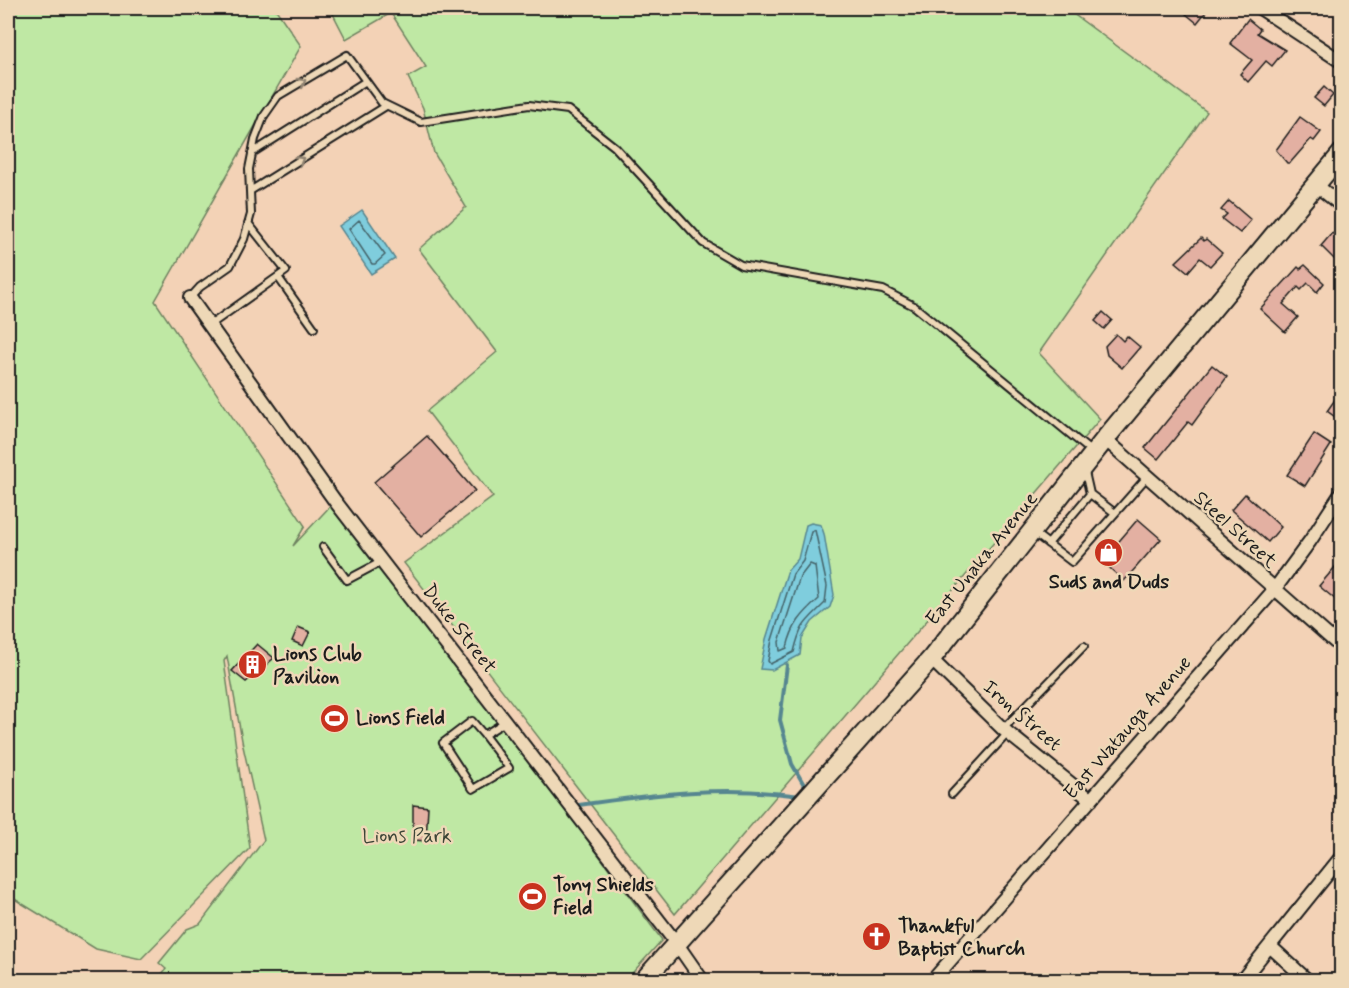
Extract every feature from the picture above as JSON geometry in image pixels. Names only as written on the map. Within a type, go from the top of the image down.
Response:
[{"type":"main road","name":"East Unaka Avenue","points":[[644,981],[931,659],[1034,532],[1094,453],[1341,153]]},
{"type":"street","points":[[1260,8],[1341,62]]},
{"type":"street","points":[[1315,184],[1341,206]]},
{"type":"street","name":"Duke Street","points":[[190,298],[335,501],[677,944],[702,981]]},
{"type":"street","name":"Steel Street","points":[[1094,453],[1147,477],[1341,648]]},
{"type":"street","name":"East Watauga Avenue","points":[[933,981],[1274,590],[1310,541],[1341,492]]},
{"type":"street","name":"Iron Street","points":[[931,659],[1006,731],[1091,800]]},
{"type":"street","points":[[1242,981],[1341,856]]},
{"type":"street","points":[[1271,947],[1308,981]]},
{"type":"lane","points":[[190,298],[200,287],[230,266],[244,239],[248,223],[252,153],[264,116],[278,96],[347,55],[386,106],[421,122],[529,105],[568,110],[615,147],[704,243],[741,265],[883,290],[914,306],[1094,453],[1090,494],[1077,514],[1048,544]]},
{"type":"lane","points":[[252,153],[366,81]]},
{"type":"lane","points":[[250,191],[386,106]]},
{"type":"lane","points":[[210,325],[286,271],[248,223]]},
{"type":"lane","points":[[278,277],[314,328]]},
{"type":"lane","points":[[1034,532],[1072,562],[1147,477]]},
{"type":"lane","points":[[1090,494],[1115,513]]},
{"type":"lane","points":[[1090,525],[1098,532]]},
{"type":"lane","points":[[1079,539],[1086,546]]},
{"type":"lane","points":[[323,547],[347,580],[382,562]]},
{"type":"lane","points":[[952,794],[1084,646]]},
{"type":"lane","points":[[472,722],[484,735],[510,768],[473,789],[443,742],[472,722]]},
{"type":"lane","points":[[484,735],[506,722]]},
{"type":"green space","name":"Lions Park","points":[[8,8],[275,8],[301,46],[155,301],[305,526],[293,546],[335,501],[662,940],[626,980],[157,980],[166,969],[159,963],[187,929],[200,924],[264,840],[243,746],[227,656],[224,661],[250,848],[141,959],[96,949],[8,895]]},
{"type":"green space","points":[[330,8],[1065,8],[1207,112],[1039,353],[1100,419],[675,914],[404,563],[493,497],[427,411],[497,352],[419,249],[466,207],[434,153],[423,108],[408,77],[426,67],[391,13],[346,39]]},
{"type":"water","points":[[362,210],[395,259],[371,274],[339,226]]},
{"type":"water","points":[[811,523],[821,525],[824,534],[834,595],[830,607],[812,622],[802,638],[800,655],[772,670],[760,669],[766,639],[788,570],[798,559],[806,525]]},
{"type":"building","points":[[1191,8],[1209,8],[1197,23],[1186,14]]},
{"type":"building","points":[[1248,19],[1260,29],[1257,33],[1285,50],[1272,66],[1266,61],[1248,82],[1240,74],[1252,60],[1230,43]]},
{"type":"building","points":[[1324,87],[1333,95],[1324,106],[1314,98]]},
{"type":"building","points":[[1300,117],[1321,132],[1314,141],[1311,139],[1290,163],[1287,163],[1276,150]]},
{"type":"building","points":[[1229,201],[1251,220],[1240,233],[1222,219],[1227,214],[1221,210]]},
{"type":"building","points":[[1332,233],[1341,241],[1341,251],[1334,259],[1321,246]]},
{"type":"building","points":[[1201,238],[1204,241],[1206,239],[1222,253],[1210,266],[1200,258],[1188,272],[1176,262]]},
{"type":"building","points":[[1305,265],[1324,283],[1317,292],[1308,283],[1301,290],[1298,287],[1283,304],[1298,317],[1285,332],[1260,309],[1298,267],[1300,269]]},
{"type":"building","points":[[1103,312],[1112,320],[1104,329],[1095,321]]},
{"type":"building","points":[[1116,334],[1123,341],[1127,336],[1140,347],[1122,368],[1107,355],[1105,346]]},
{"type":"building","points":[[1212,365],[1227,377],[1192,425],[1188,422],[1158,459],[1145,448]]},
{"type":"building","points":[[1341,391],[1341,421],[1327,411]]},
{"type":"building","points":[[1314,434],[1331,445],[1305,486],[1287,475]]},
{"type":"building","points":[[427,436],[475,491],[421,537],[374,482]]},
{"type":"building","points":[[1245,494],[1281,527],[1268,542],[1231,510]]},
{"type":"building","points":[[1138,519],[1161,539],[1124,581],[1102,561]]},
{"type":"building","points":[[1341,560],[1341,594],[1336,600],[1319,586]]},
{"type":"building","points":[[298,627],[310,632],[303,646],[292,641]]},
{"type":"building","name":"Lions Club Pavilion","points":[[257,644],[274,658],[246,682],[232,671]]},
{"type":"building","points":[[413,805],[428,807],[426,841],[413,840]]},
{"type":"waterway","points":[[787,665],[780,720],[792,764],[807,790]]},
{"type":"waterway","points":[[579,805],[690,792],[745,791],[801,796]]},
{"type":"place","name":"Suds and Duds","points":[[1109,552]]},
{"type":"place","name":"Lions Club Pavilion","points":[[252,665]]},
{"type":"place","name":"Lions Field","points":[[335,718]]},
{"type":"place","name":"Tony Shields Field","points":[[532,896]]},
{"type":"place","name":"Thankful Baptist Church","points":[[877,937]]}]
